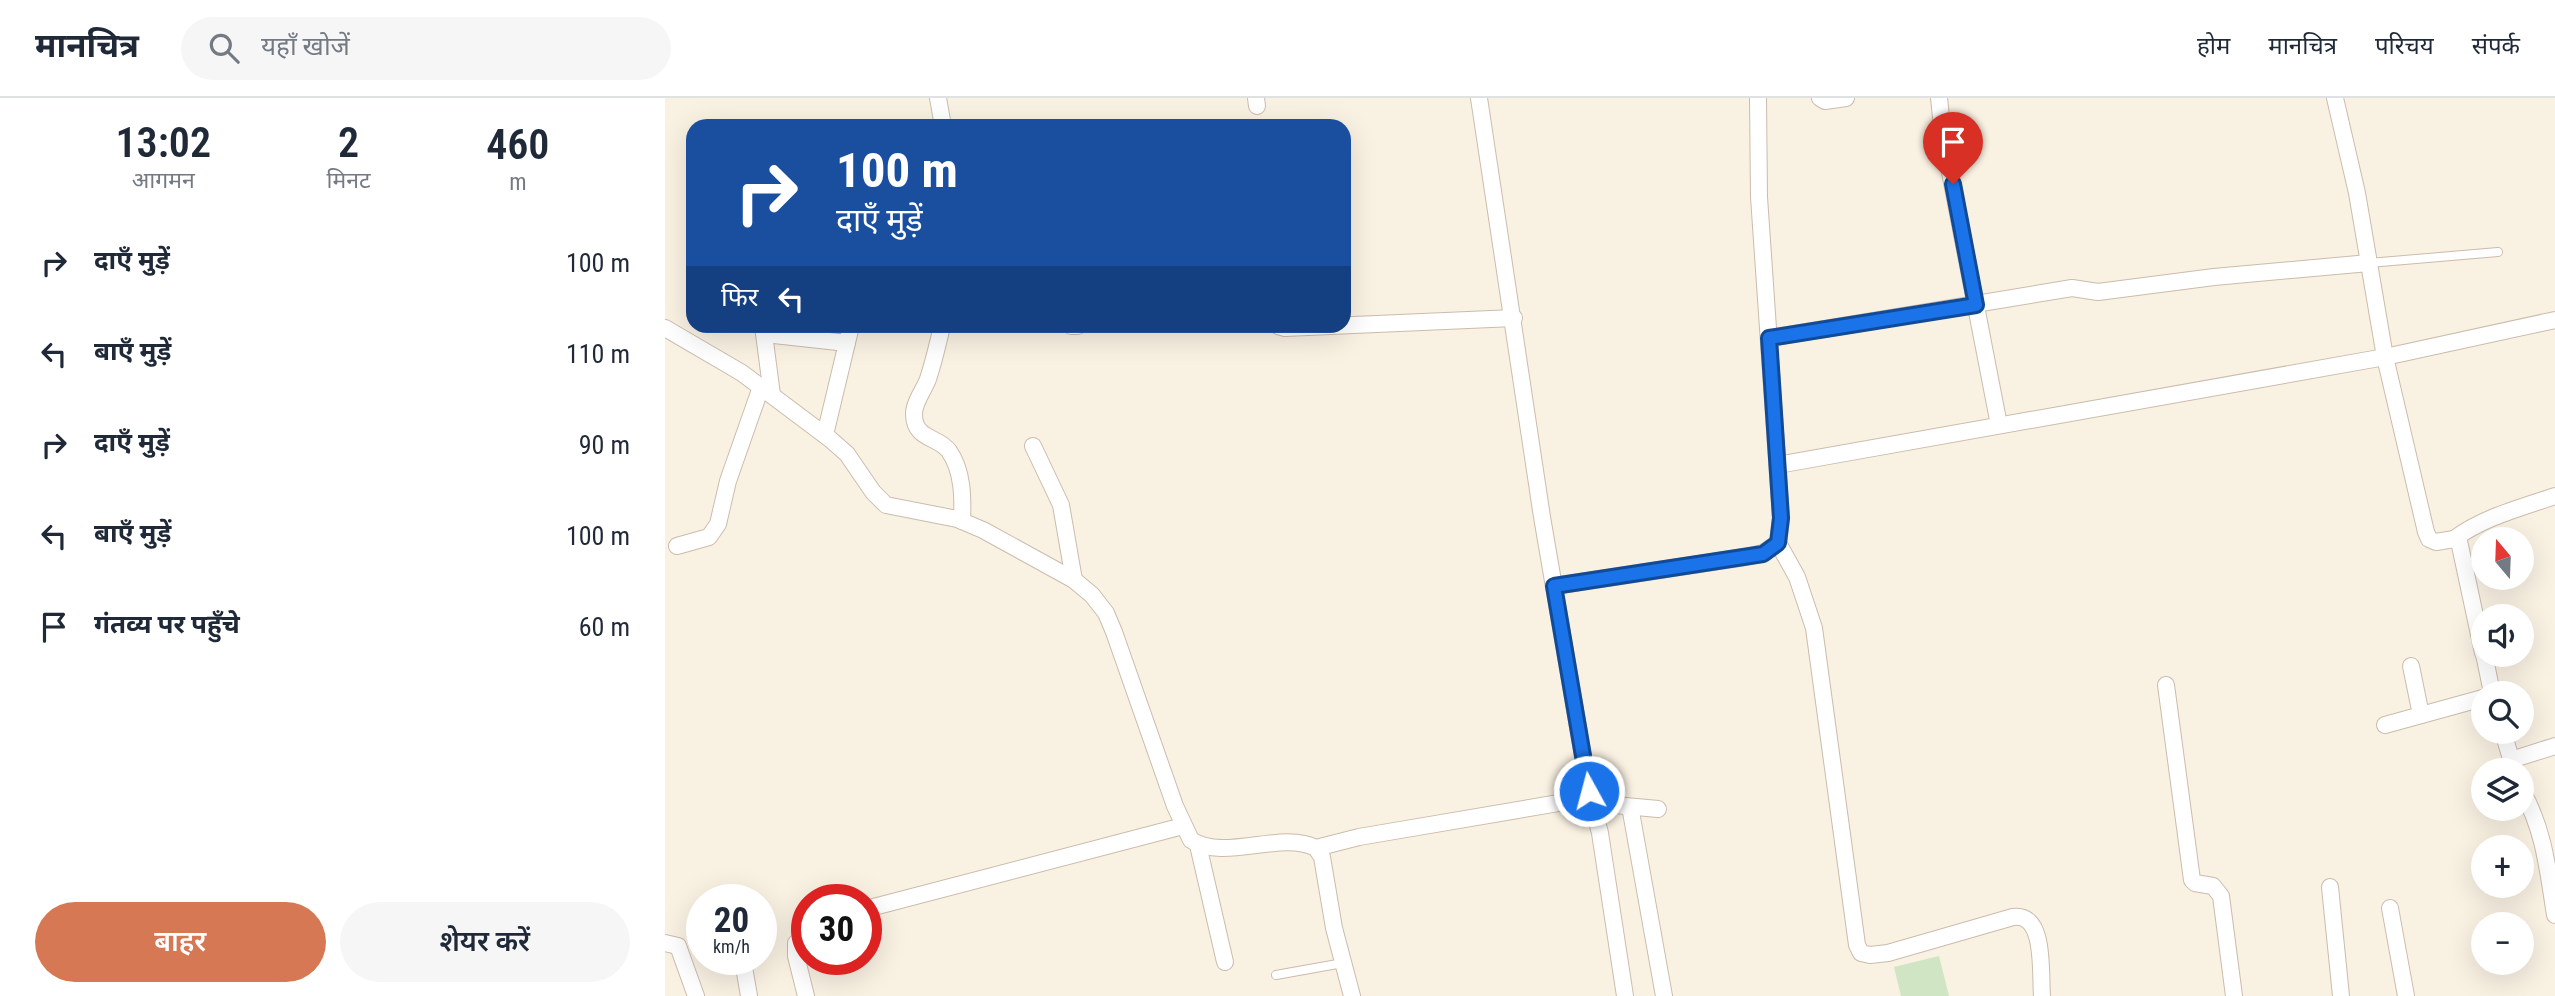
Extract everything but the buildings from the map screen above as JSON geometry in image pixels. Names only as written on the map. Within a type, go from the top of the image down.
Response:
[{"type":"street","points":[[938,98],[942,119]]},
{"type":"street","points":[[1479,98],[1554,586],[1625,996]]},
{"type":"street","points":[[1758,98],[1759,197],[1781,518],[1778,543],[1797,577],[1814,628],[1857,945],[1861,953],[1888,953],[2013,917],[2026,917],[2031,920],[2037,932],[2042,996]]},
{"type":"street","points":[[1820,98],[1825,102],[1846,98]]},
{"type":"street","points":[[1939,98],[1943,136],[1999,425]]},
{"type":"street","points":[[2335,98],[2357,193],[2385,357],[2429,539],[2436,542],[2454,538],[2503,513],[2555,496]]},
{"type":"street","points":[[1769,338],[2072,288],[2110,291],[2214,277],[2369,263]]},
{"type":"street","points":[[1351,325],[1514,318]]},
{"type":"street","points":[[1778,465],[2385,357],[2555,320]]},
{"type":"street","points":[[665,328],[711,352],[825,435],[847,454],[873,492],[886,505],[941,514],[962,521],[1074,580],[1092,595],[1106,613],[1114,632],[1183,826],[1191,840],[1198,845],[1209,847],[1296,843],[1317,848],[1352,838],[1591,797],[1658,808]]},
{"type":"street","points":[[677,546],[709,537],[718,524],[728,481],[767,391],[764,333]]},
{"type":"street","points":[[783,333],[847,343]]},
{"type":"street","points":[[825,435],[849,333]]},
{"type":"street","points":[[940,333],[932,368],[916,403],[914,418],[922,434],[945,446],[953,459],[962,490],[962,521]]},
{"type":"street","points":[[1033,446],[1061,505],[1074,580]]},
{"type":"street","points":[[2454,538],[2459,541],[2461,548],[2473,604]]},
{"type":"street","points":[[1554,586],[1763,554],[1778,543]]},
{"type":"street","points":[[2411,666],[2421,715]]},
{"type":"street","points":[[2166,685],[2192,880],[2213,886],[2221,896],[2234,996]]},
{"type":"street","points":[[2385,725],[2471,701]]},
{"type":"street","points":[[2528,758],[2555,746]]},
{"type":"street","points":[[1631,812],[1664,996]]},
{"type":"street","points":[[2534,813],[2543,841],[2555,915]]},
{"type":"street","points":[[882,905],[1183,826]]},
{"type":"street","points":[[1198,845],[1224,962]]},
{"type":"street","points":[[1317,848],[1324,868],[1352,996]]},
{"type":"street","points":[[2330,887],[2341,996]]},
{"type":"street","points":[[2390,908],[2406,996]]},
{"type":"street","points":[[665,943],[678,946],[696,996]]},
{"type":"street","points":[[745,975],[749,996]]},
{"type":"street","points":[[801,975],[806,996]]},
{"type":"lane","points":[[2369,263],[2498,251]]},
{"type":"lane","points":[[1276,975],[1343,963]]},
{"type":"green space","points":[[1939,956],[1949,996],[1901,996],[1894,967]]},
{"type":"route","points":[[1589,791],[1554,586],[1763,554],[1778,543],[1781,518],[1769,338],[1976,305],[1953,184]]}]
